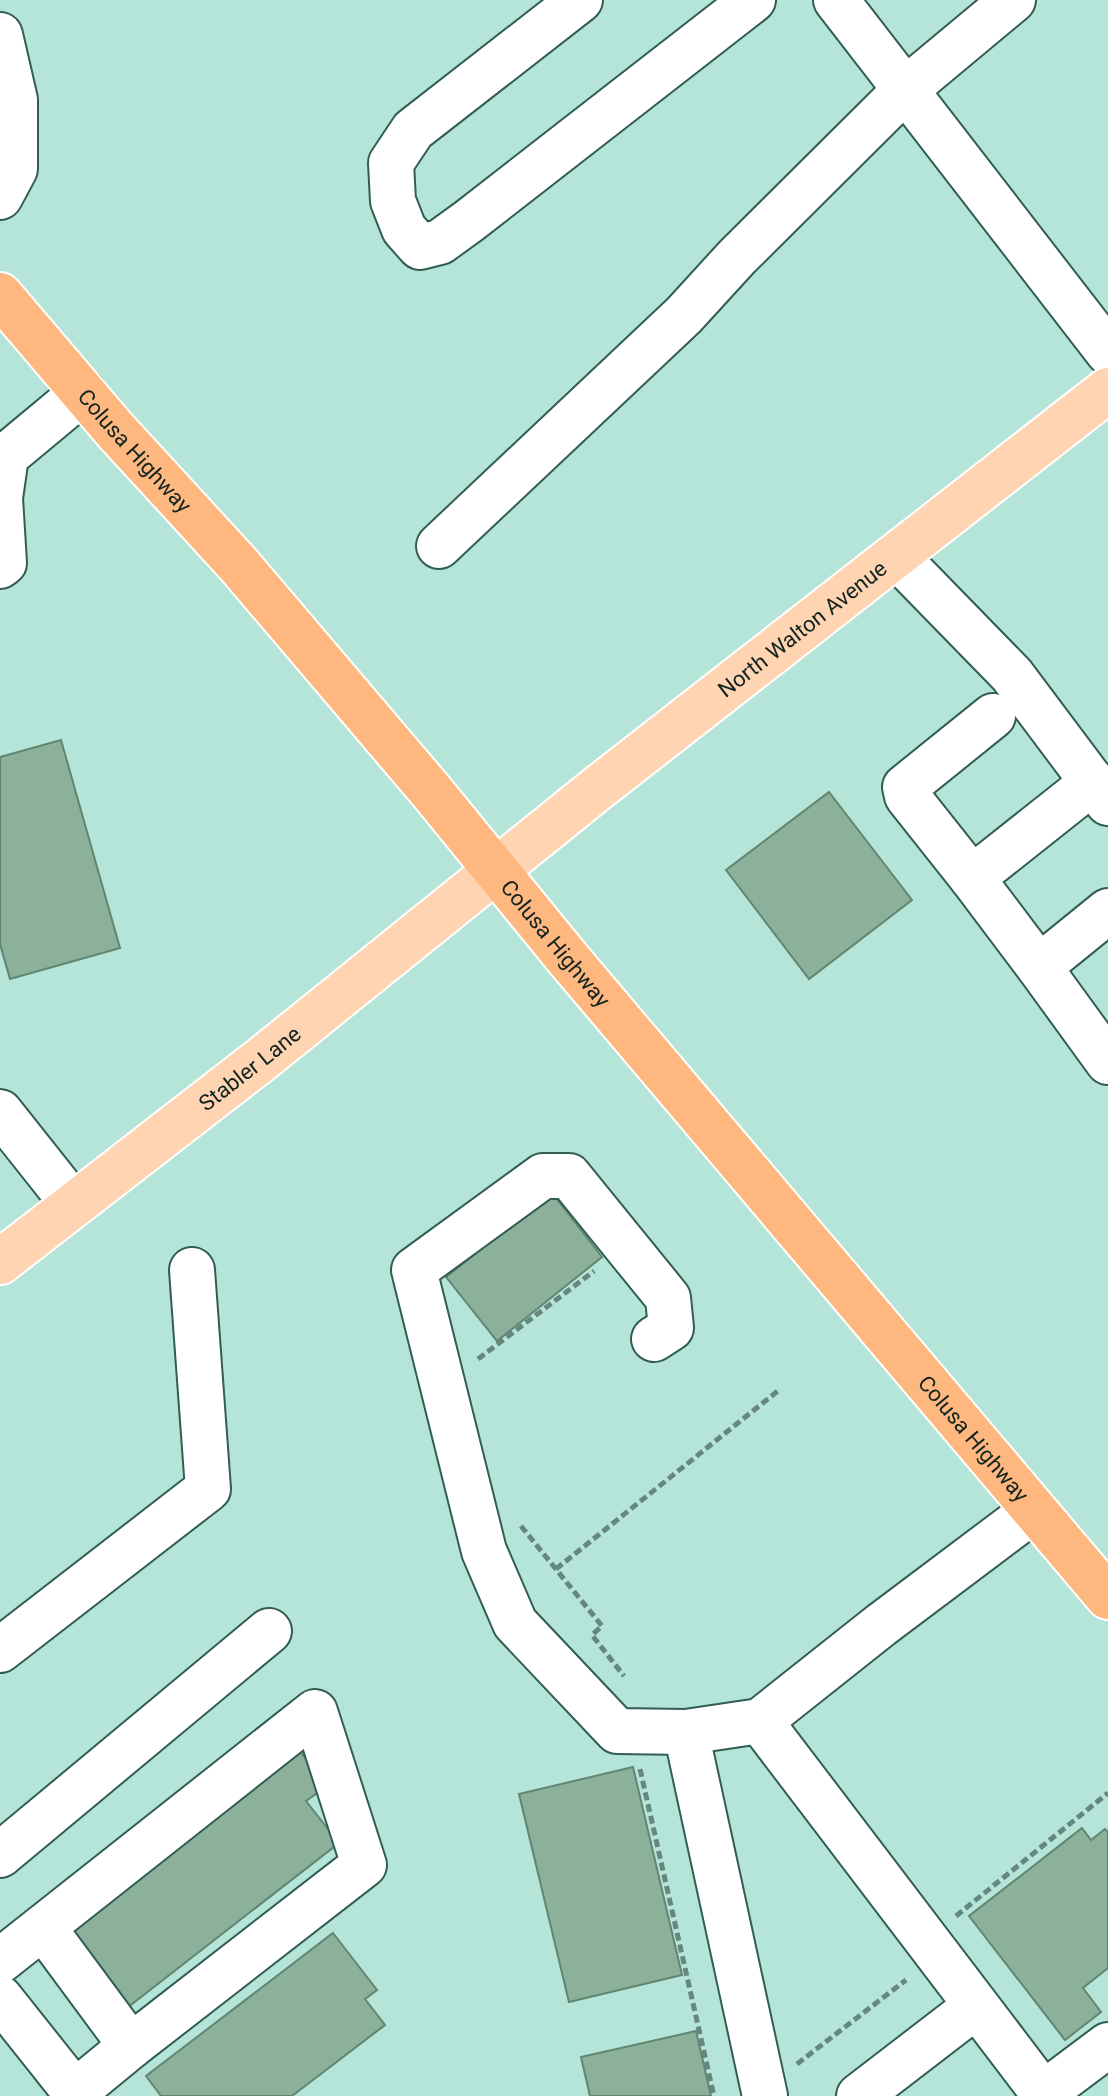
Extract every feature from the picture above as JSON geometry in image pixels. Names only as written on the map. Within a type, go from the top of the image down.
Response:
[{"type":"highway","name":"Colusa Highway","points":[[0,295],[238,564],[1108,1597]]},
{"type":"main road","name":"North Walton Avenue","points":[[496,869],[1108,390]]},
{"type":"main road","name":"Stabler Lane","points":[[0,1262],[262,1059],[496,869]]},
{"type":"street","points":[[580,0],[413,130],[391,163],[393,201],[404,229],[420,247],[440,242],[469,221],[753,0]]},
{"type":"street","points":[[836,0],[1108,352]]},
{"type":"street","points":[[439,546],[684,315],[737,257],[905,90],[1013,0]]},
{"type":"street","points":[[0,35],[15,100],[15,169],[0,197]]},
{"type":"street","points":[[0,566],[4,563],[0,498],[6,456],[83,392]]},
{"type":"street","points":[[896,556],[1012,675],[1100,793],[972,878]]},
{"type":"street","points":[[993,716],[905,787],[907,796],[972,878],[1108,1062]]},
{"type":"street","points":[[1039,967],[1108,912]]},
{"type":"street","points":[[0,1112],[73,1204]]},
{"type":"street","points":[[662,1333],[668,1298],[569,1176],[543,1176],[414,1270],[484,1551],[515,1623],[617,1731],[686,1732],[760,1721],[1034,1510]]},
{"type":"street","points":[[2,1645],[208,1489],[192,1270]]},
{"type":"street","points":[[0,1855],[269,1631]]},
{"type":"street","points":[[0,1961],[315,1712],[364,1865],[131,2046],[76,2094],[0,1998]]},
{"type":"street","points":[[760,1721],[1042,2095],[1108,2045]]},
{"type":"street","points":[[686,1732],[765,2096]]},
{"type":"street","points":[[43,1927],[131,2046]]},
{"type":"street","points":[[859,2096],[976,2006]]},
{"type":"path","points":[[556,1569],[779,1390]]},
{"type":"building","points":[[61,740],[120,948],[10,979],[0,944],[0,757]]},
{"type":"building","points":[[829,792],[912,900],[809,979],[726,870]]},
{"type":"building","points":[[552,1193],[602,1257],[497,1341],[446,1277]]},
{"type":"building","points":[[295,1745],[327,1786],[306,1801],[339,1843],[123,2011],[58,1929]]},
{"type":"building","points":[[633,1767],[682,1975],[569,2002],[519,1794]]},
{"type":"building","points":[[1082,1828],[1091,1840],[1105,1829],[1108,1832],[1108,1968],[1083,1988],[1101,2012],[1065,2040],[969,1916]]},
{"type":"building","points":[[333,1933],[377,1990],[365,1999],[385,2025],[292,2096],[161,2096],[146,2076]]},
{"type":"building","points":[[696,2031],[711,2096],[590,2096],[581,2057]]}]
